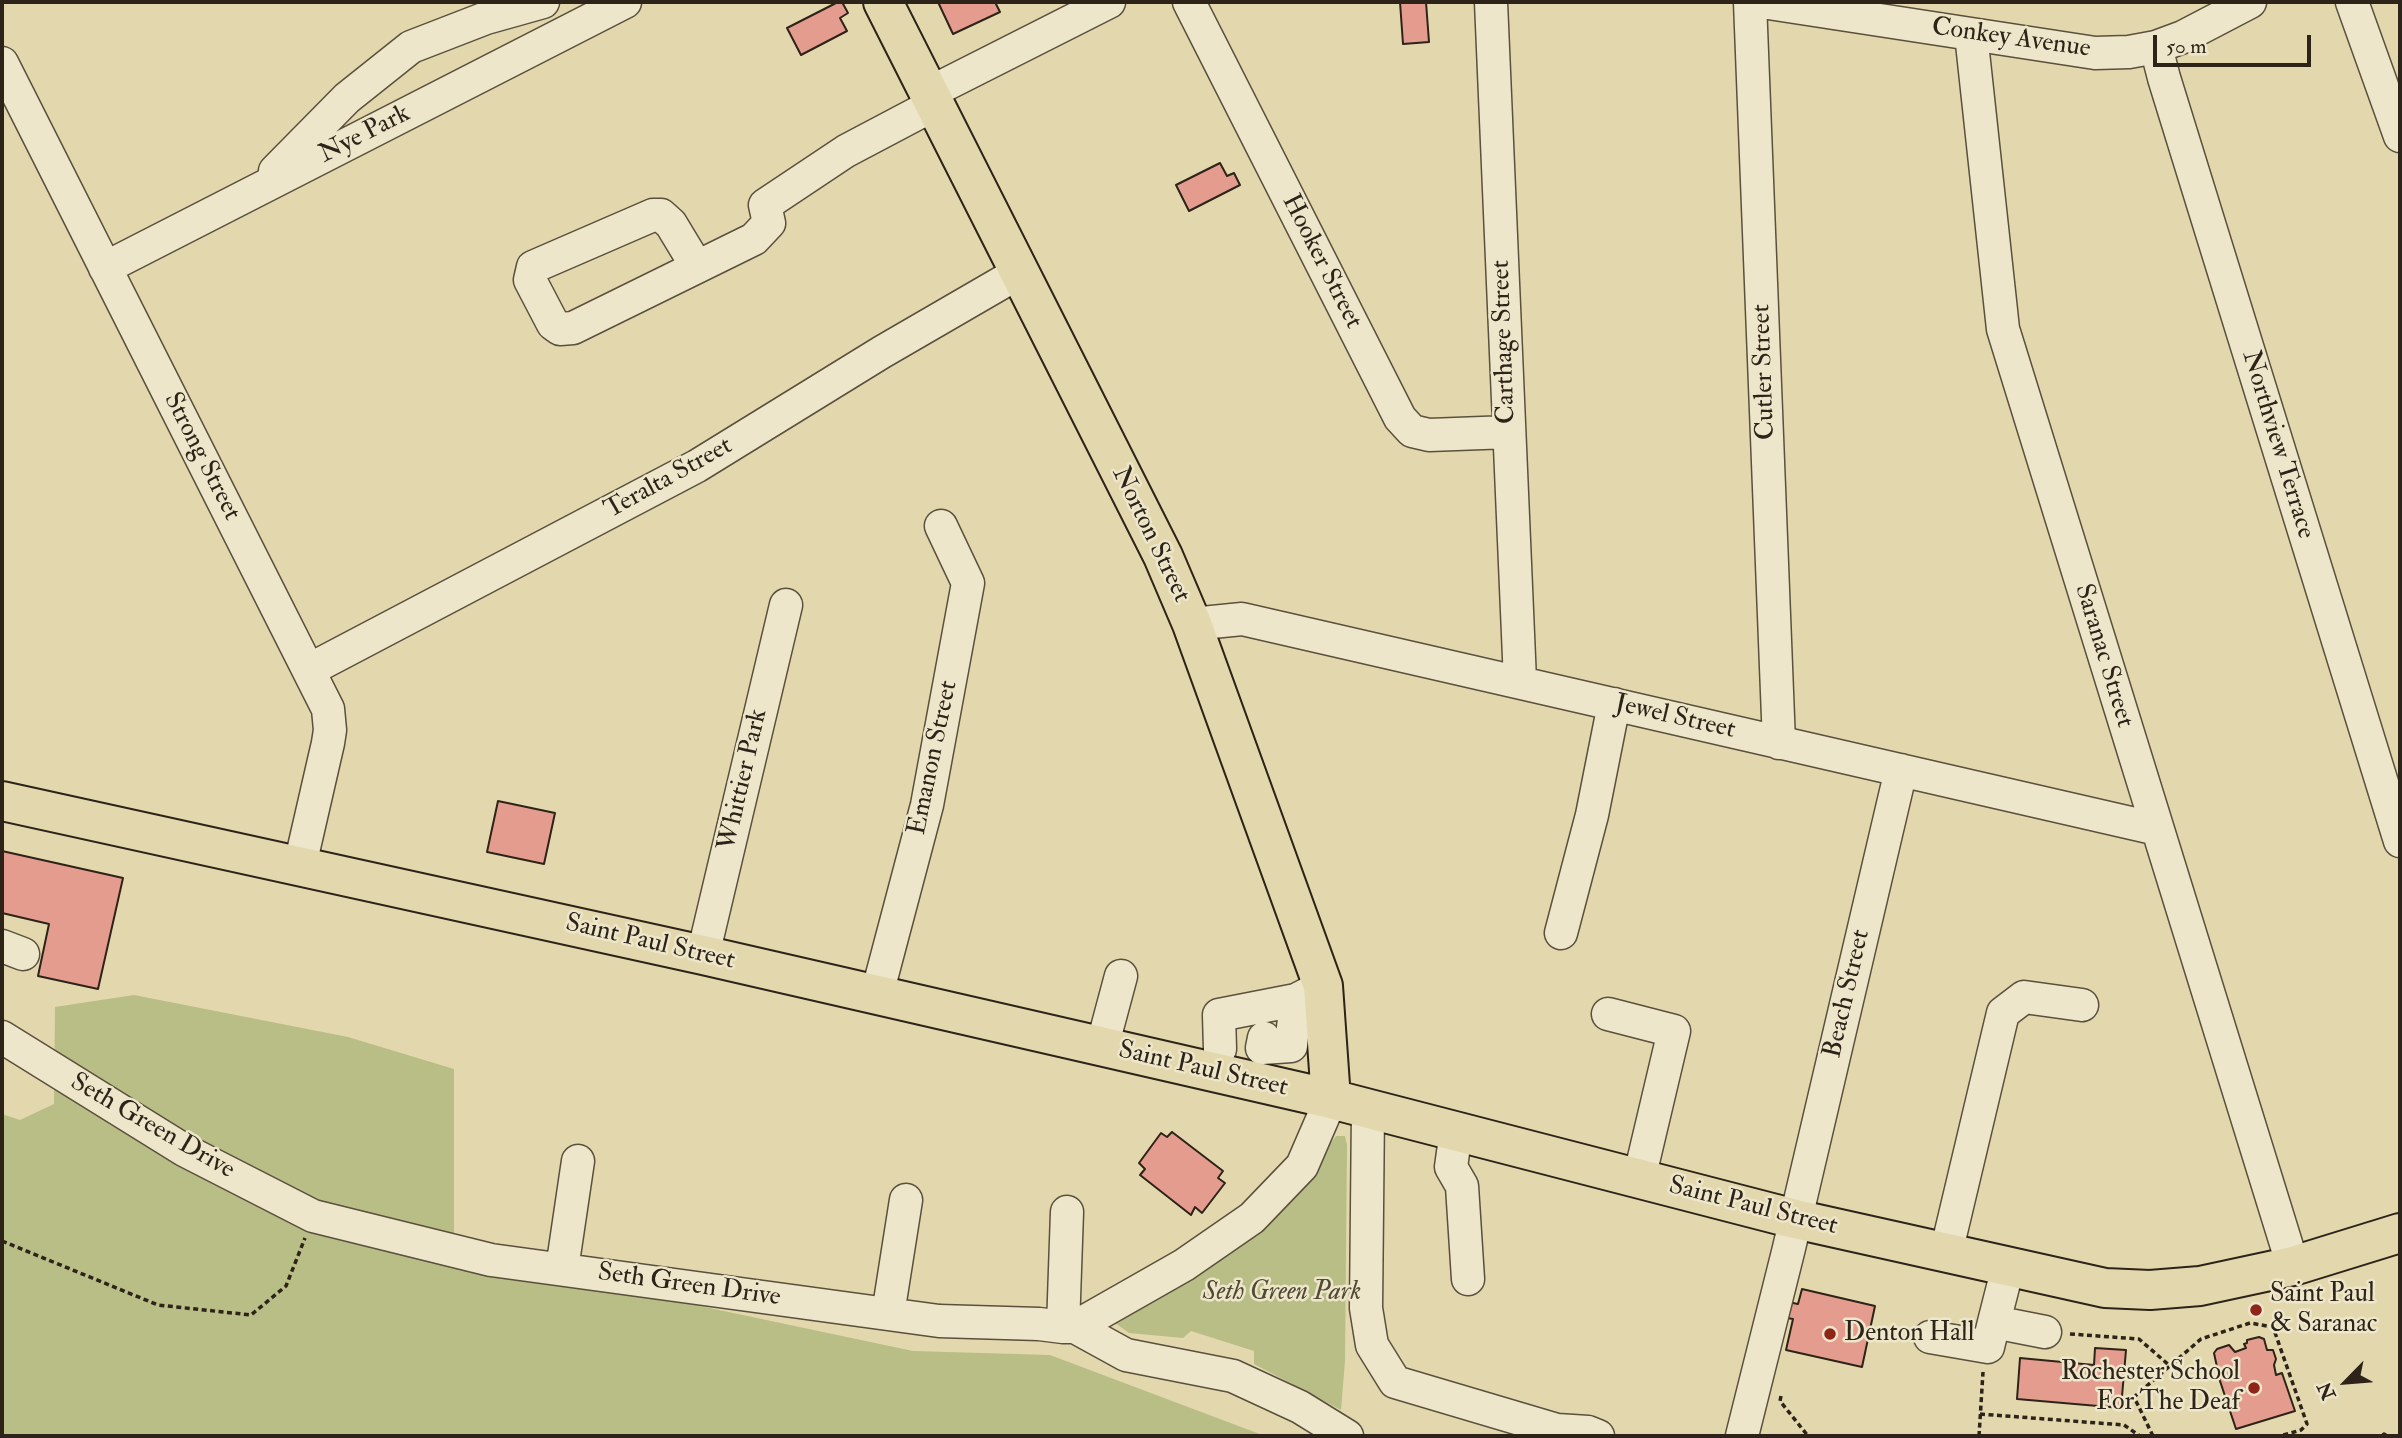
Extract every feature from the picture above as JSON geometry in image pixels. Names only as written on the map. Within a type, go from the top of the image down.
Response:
[{"type":"main road","name":"Norton Street","points":[[883,2],[1163,556],[1192,624],[1255,1031],[1331,1098]]},
{"type":"main road","name":"Saint Paul Street","points":[[2,801],[300,865],[1102,1046],[1255,1031],[1331,1098],[1795,1219],[2105,1288],[2150,1290],[2200,1286],[2293,1266],[2400,1233]]},
{"type":"street","points":[[254,192],[347,98],[411,47],[486,18],[543,2]]},
{"type":"street","name":"Nye Park","points":[[105,268],[625,2]]},
{"type":"street","points":[[696,267],[671,224],[661,215],[653,215],[533,267],[530,280],[553,324],[560,329],[573,328],[754,239],[769,223],[765,205],[932,98],[1109,2]]},
{"type":"street","name":"Hooker Street","points":[[1189,2],[1400,418],[1412,431],[1429,435],[1509,432]]},
{"type":"street","name":"Carthage Street","points":[[1491,2],[1520,681]]},
{"type":"street","name":"Cutler Street","points":[[1750,2],[1779,743]]},
{"type":"street","name":"Conkey Avenue","points":[[1762,2],[2095,52],[2129,52],[2157,47],[2183,37],[2250,2]]},
{"type":"street","points":[[2352,2],[2400,136]]},
{"type":"street","name":"Saranac Street","points":[[1971,34],[2003,329],[2293,1266]]},
{"type":"street","name":"Northview Terrace","points":[[2157,47],[2164,78],[2400,841]]},
{"type":"street","name":"Strong Street","points":[[2,63],[328,709],[330,730],[300,865]]},
{"type":"street","name":"Teralta Street","points":[[309,670],[697,466],[882,352],[1020,272]]},
{"type":"street","name":"Emanon Street","points":[[877,994],[927,805],[968,583],[940,526]]},
{"type":"street","name":"Whittier Park","points":[[703,955],[786,605]]},
{"type":"street","name":"Jewel Street","points":[[1192,624],[1242,619],[2157,829]]},
{"type":"street","points":[[1561,933],[1592,815],[1614,704]]},
{"type":"street","name":"Beach Street","points":[[1742,1436],[1901,770]]},
{"type":"street","points":[[1102,1046],[1121,976]]},
{"type":"street","points":[[1946,1253],[2003,1013],[2024,997],[2082,1005]]},
{"type":"street","points":[[1608,1014],[1674,1031],[1639,1179]]},
{"type":"street","name":"Seth Green Drive","points":[[2,1037],[184,1150],[313,1216],[491,1260],[939,1321],[1069,1327]]},
{"type":"street","points":[[1069,1327],[1184,1265],[1252,1218],[1302,1166],[1331,1098]]},
{"type":"street","points":[[1368,1109],[1366,1308],[1372,1345],[1395,1382],[1557,1430],[1588,1432],[1598,1436]]},
{"type":"street","points":[[1456,1131],[1451,1167],[1462,1186],[1468,1279]]},
{"type":"street","points":[[562,1269],[578,1161]]},
{"type":"street","points":[[888,1314],[906,1200]]},
{"type":"street","points":[[1067,1212],[1069,1327]]},
{"type":"street","points":[[1989,1334],[2008,1267]]},
{"type":"street","points":[[1069,1327],[1126,1355],[1233,1376],[1300,1406],[1347,1436]]},
{"type":"street","points":[[1930,1337],[2045,1332]]},
{"type":"path","points":[[2,1241],[158,1305],[251,1315],[286,1286],[313,1216]]},
{"type":"path","points":[[2153,1436],[2134,1397],[2201,1339],[2250,1323],[2273,1327],[2307,1424],[2301,1430],[2280,1436]]},
{"type":"path","points":[[2045,1332],[2138,1339],[2170,1366]]},
{"type":"path","points":[[1979,1436],[1989,1334]]},
{"type":"path","points":[[1756,1380],[1781,1385],[1780,1401],[1808,1436]]},
{"type":"path","points":[[1980,1414],[2124,1426],[2140,1436]]},
{"type":"path","points":[[2382,1436],[2389,1436]]},
{"type":"green space","points":[[134,995],[348,1037],[454,1069],[454,1254],[913,1351],[1050,1355],[1265,1436],[2,1436],[2,1114],[20,1120],[54,1104],[55,1007]]},
{"type":"green space","name":"Seth Green Park","points":[[1336,1136],[1345,1136],[1347,1145],[1345,1361],[1341,1410],[1254,1364],[1254,1351],[1191,1331],[1183,1338],[1129,1333],[1111,1320],[1215,1263],[1257,1234],[1293,1194]]},
{"type":"building","points":[[842,2],[848,13],[840,18],[847,31],[801,55],[787,28]]},
{"type":"building","points":[[938,2],[995,2],[1000,12],[953,34]]},
{"type":"building","points":[[1400,2],[1426,2],[1429,42],[1403,44]]},
{"type":"building","points":[[1220,163],[1227,176],[1234,173],[1240,185],[1189,211],[1176,185]]},
{"type":"building","points":[[498,801],[555,813],[544,864],[487,852]]},
{"type":"building","points":[[2,851],[123,878],[98,989],[38,976],[49,924],[2,913]]},
{"type":"building","points":[[1172,1132],[1223,1171],[1218,1178],[1225,1183],[1202,1213],[1195,1207],[1191,1215],[1140,1175],[1145,1169],[1139,1163],[1161,1133],[1167,1137]]},
{"type":"building","name":"Denton Hall","points":[[1802,1289],[1875,1306],[1862,1367],[1786,1350],[1793,1319],[1787,1318],[1774,1372],[1767,1370],[1783,1301],[1798,1304]]},
{"type":"building","name":"Rochester School For The Deaf","points":[[2259,1337],[2264,1339],[2267,1350],[2273,1350],[2276,1375],[2282,1373],[2295,1411],[2236,1429],[2214,1353],[2217,1349],[2229,1345],[2235,1352],[2246,1348],[2244,1344],[2247,1340]]},
{"type":"building","points":[[2095,1348],[2126,1350],[2121,1408],[2017,1399],[2020,1358],[2094,1365]]},
{"type":"place","name":"Saint Paul & Saranac","points":[[2256,1310]]},
{"type":"place","name":"Denton Hall","points":[[1830,1334]]},
{"type":"place","name":"Rochester School For The Deaf","points":[[2254,1388]]}]
